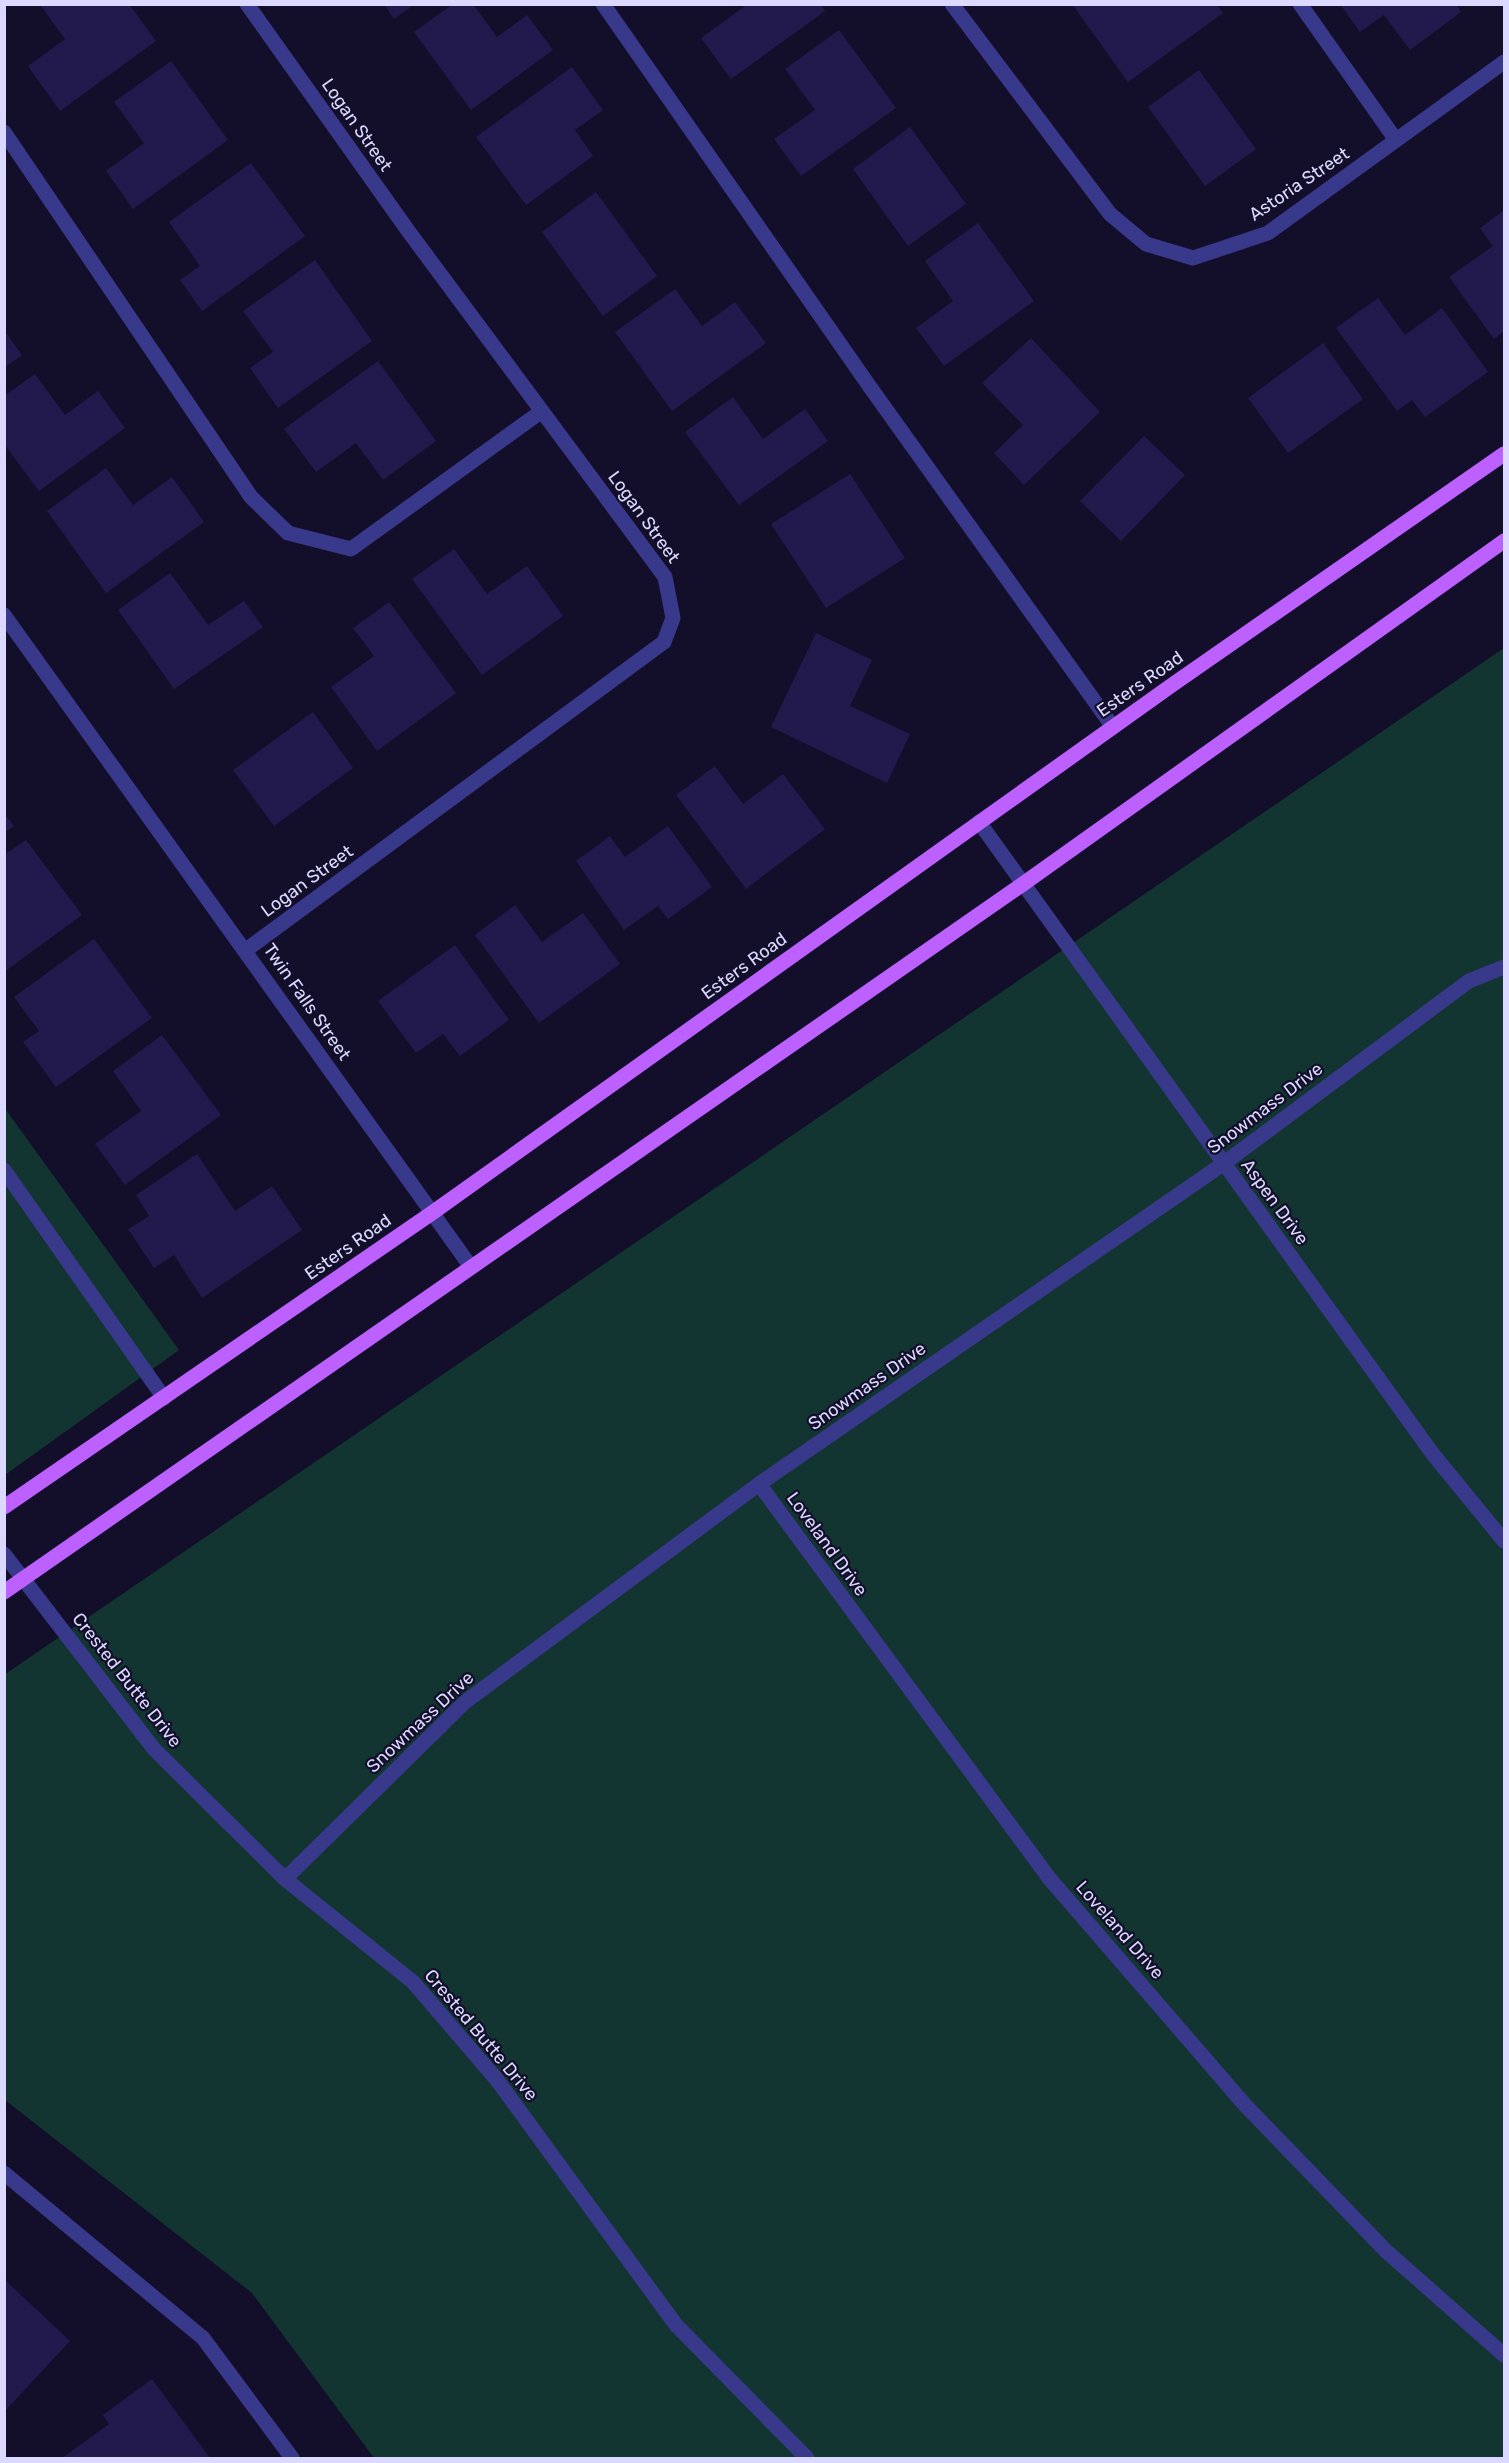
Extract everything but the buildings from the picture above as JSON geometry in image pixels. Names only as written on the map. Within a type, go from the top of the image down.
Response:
[{"type":"main road","name":"Esters Road","points":[[4,1507],[432,1213],[1113,727],[1504,454]]},
{"type":"main road","points":[[4,1592],[1023,884],[1504,541]]},
{"type":"street","name":"Logan Street","points":[[246,950],[664,642],[673,618],[665,577],[409,232],[247,4]]},
{"type":"street","points":[[603,4],[870,387],[1113,727]]},
{"type":"street","name":"Astoria Street","points":[[952,4],[1110,214],[1146,244],[1193,258],[1268,233],[1504,62]]},
{"type":"street","points":[[1300,4],[1396,140]]},
{"type":"street","points":[[4,132],[251,497],[288,533],[351,549],[542,411]]},
{"type":"street","name":"Twin Falls Street","points":[[4,615],[471,1267]]},
{"type":"street","name":"Aspen Drive","points":[[979,822],[1432,1453],[1504,1541]]},
{"type":"street","name":"Snowmass Drive","points":[[285,1879],[465,1702],[759,1484],[1223,1164],[1469,981],[1504,967]]},
{"type":"street","points":[[4,1170],[164,1398]]},
{"type":"street","name":"Loveland Drive","points":[[759,1484],[1049,1878],[1245,2106],[1386,2251],[1504,2355]]},
{"type":"street","name":"Crested Butte Drive","points":[[4,1554],[154,1749],[285,1879],[413,1982],[497,2080],[676,2325],[807,2458]]},
{"type":"street","points":[[4,2173],[203,2338],[292,2458]]},
{"type":"green space","points":[[1504,648],[1504,2458],[374,2458],[252,2293],[5,2100],[4,1675]]},
{"type":"green space","points":[[4,1107],[179,1350],[5,1475],[4,1475]]}]
